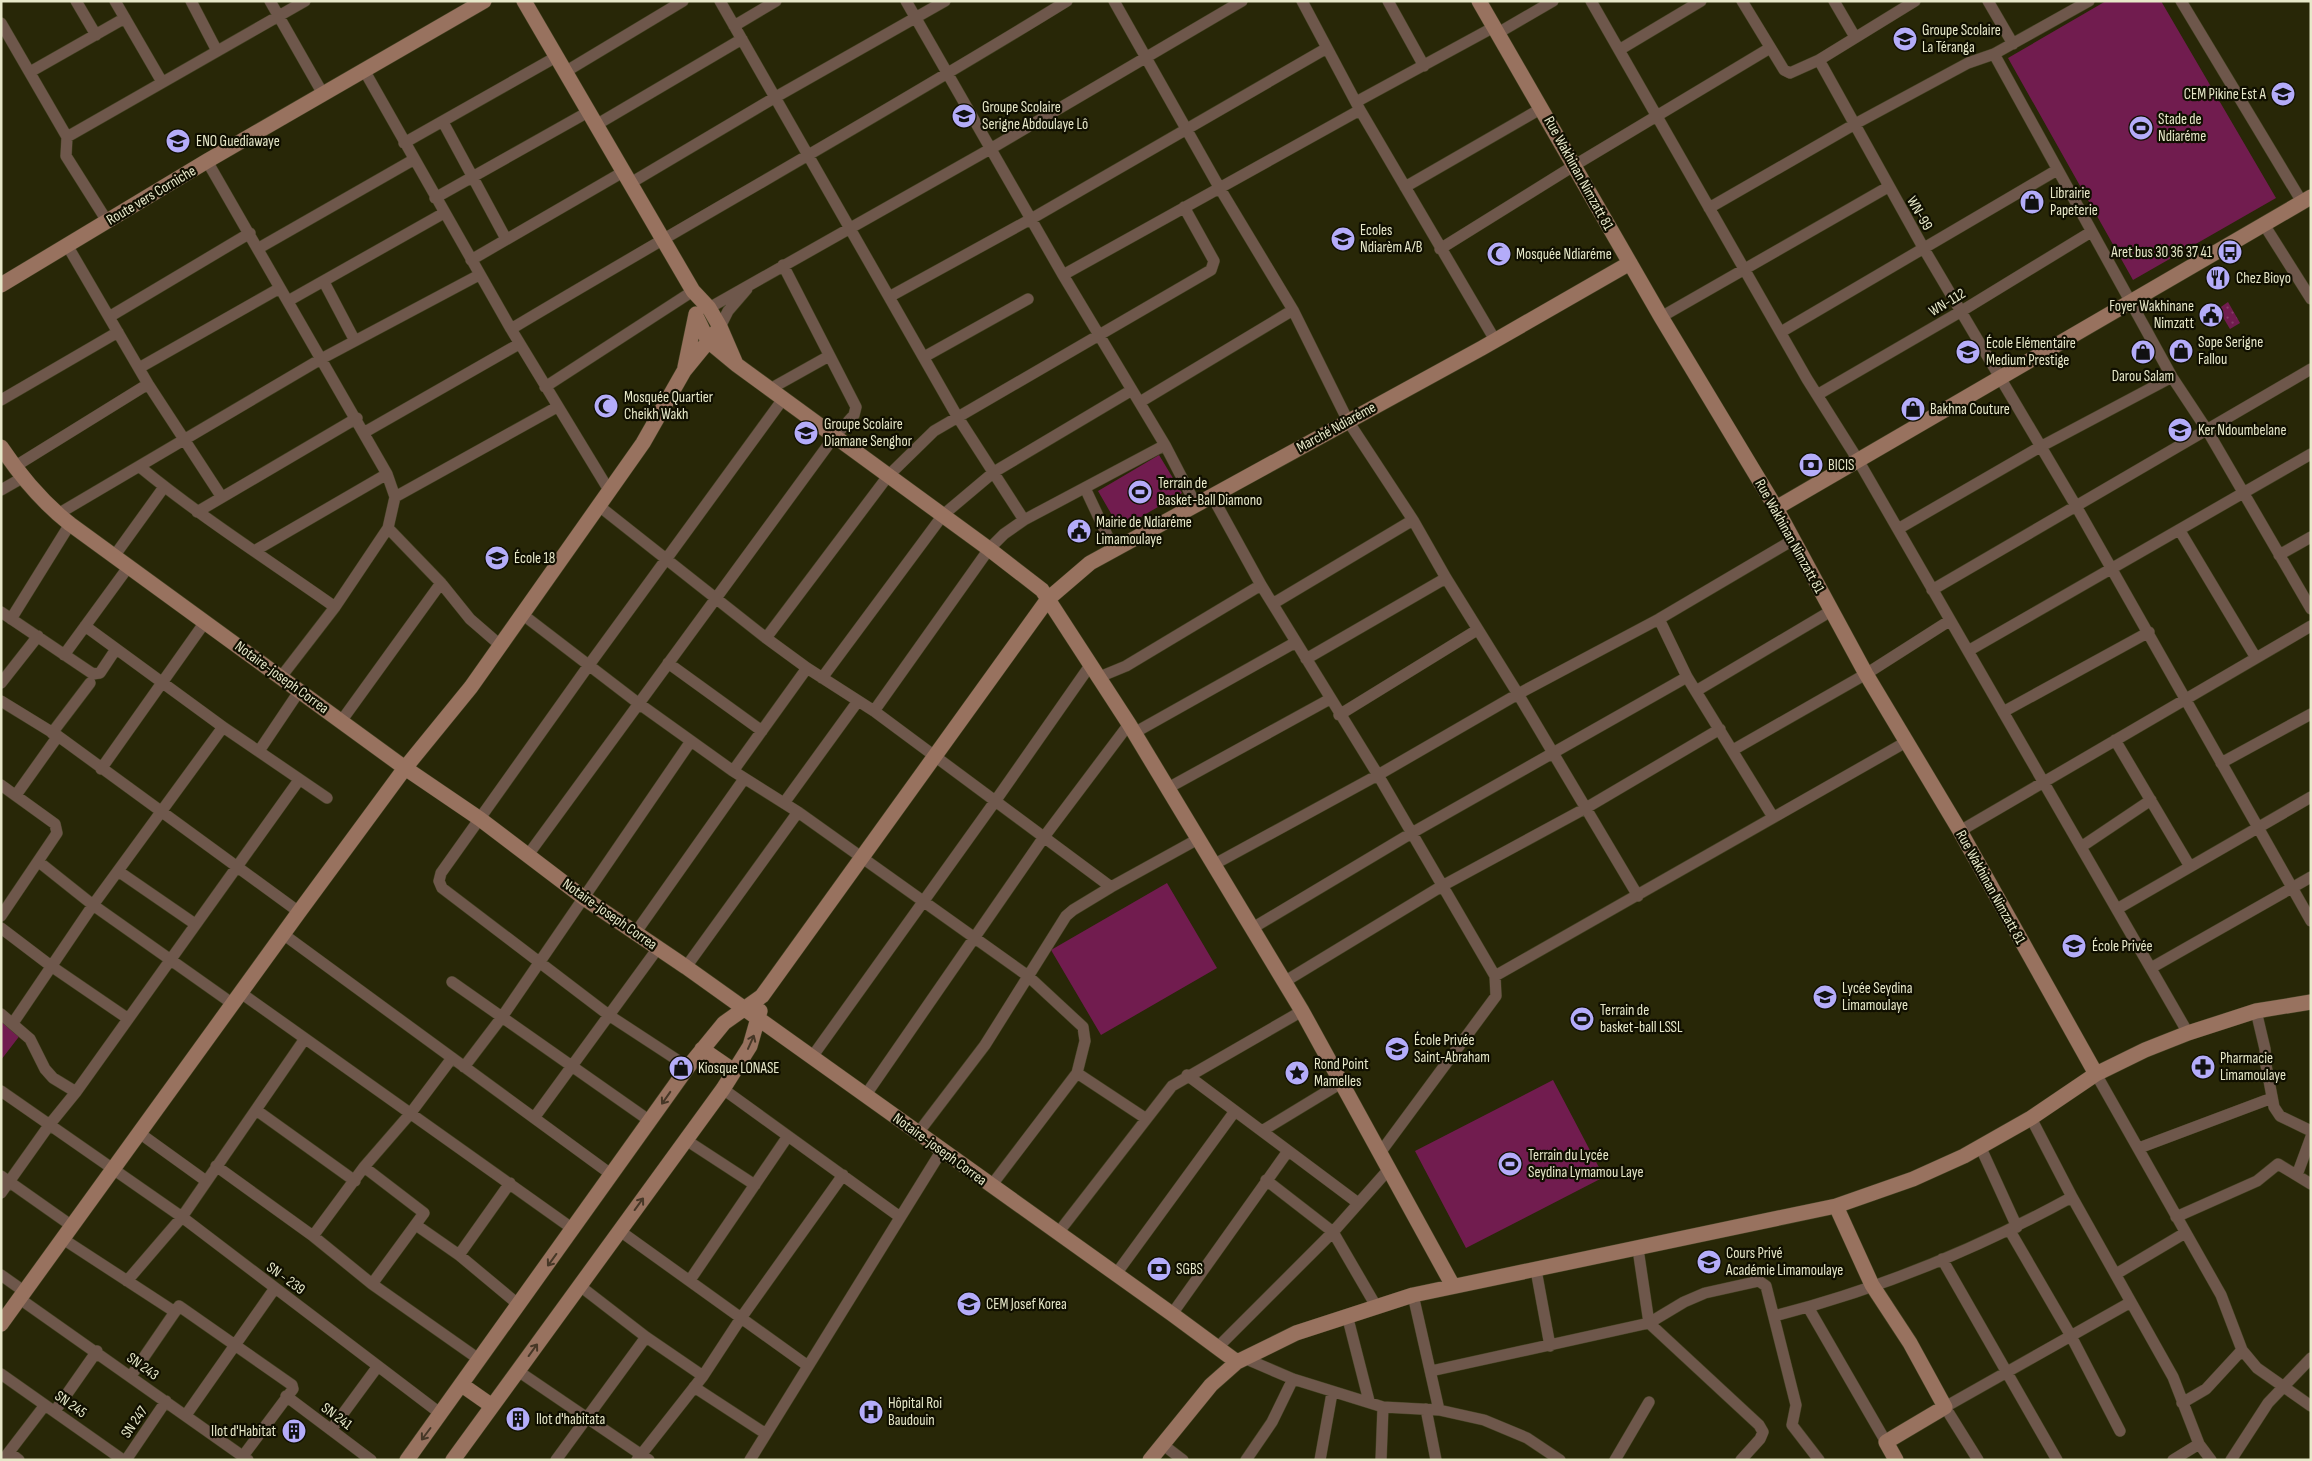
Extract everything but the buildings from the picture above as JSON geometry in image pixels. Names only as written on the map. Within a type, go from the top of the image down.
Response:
[{"type":"street","points":[[76,1],[96,35]]},
{"type":"street","points":[[115,1],[162,82]]},
{"type":"street","points":[[191,1],[218,51]]},
{"type":"street","points":[[270,1],[323,94]]},
{"type":"street","points":[[67,137],[305,1]]},
{"type":"street","name":"Route vers Corniche","points":[[1,285],[207,161],[484,1]]},
{"type":"street","points":[[524,1],[694,293],[709,308],[720,327],[737,366]]},
{"type":"street","points":[[565,72],[683,1]]},
{"type":"street","points":[[720,1],[957,416],[1024,520]]},
{"type":"street","points":[[906,1],[915,19],[950,74],[1063,275],[1140,402],[1196,505]]},
{"type":"street","points":[[471,260],[506,239],[626,178],[774,98],[945,1]]},
{"type":"street","points":[[510,329],[662,238],[950,74],[1067,1]]},
{"type":"street","points":[[1114,1],[1219,187],[1292,310],[1348,421],[1413,520],[1477,630],[1518,694],[1638,896]]},
{"type":"street","points":[[684,371],[697,318],[709,308],[992,148],[1242,1]]},
{"type":"street","points":[[1302,1],[1358,106],[1495,340]]},
{"type":"street","points":[[1388,1],[1424,66]]},
{"type":"street","name":"Rue Wakhinan Nimzatt 81","points":[[1479,1],[1661,317],[1776,508],[1866,674],[1960,831],[2096,1074]]},
{"type":"street","points":[[1063,275],[1219,187],[1424,66],[1553,1]]},
{"type":"street","points":[[1591,1],[1817,395],[1858,460],[2188,1033]]},
{"type":"street","points":[[1619,50],[1701,1]]},
{"type":"street","points":[[1742,1],[1784,70],[1790,74],[1818,60],[1915,1]]},
{"type":"street","points":[[1834,1],[1854,37]]},
{"type":"street","points":[[1988,1],[2013,44]]},
{"type":"street","points":[[1709,208],[1854,124],[1968,63],[1994,54],[2088,1]]},
{"type":"street","points":[[1776,508],[2306,199],[2181,1]]},
{"type":"street","points":[[734,26],[773,2]]},
{"type":"street","points":[[30,72],[125,18]]},
{"type":"street","points":[[1,23],[67,137],[66,156],[107,221]]},
{"type":"street","points":[[435,198],[471,177],[592,118],[742,39]]},
{"type":"street","points":[[889,297],[1031,219],[1327,48]]},
{"type":"street","points":[[1440,249],[1575,165],[1770,48]]},
{"type":"street","points":[[1994,54],[2172,377],[2245,493],[2311,609]]},
{"type":"street","points":[[404,144],[556,57]]},
{"type":"street","name":"WN-99","points":[[1818,60],[1960,312],[2001,378],[2187,698],[2221,764],[2311,921]]},
{"type":"street","points":[[364,70],[413,160],[510,329],[610,492]]},
{"type":"street","points":[[1405,187],[1542,108]]},
{"type":"street","points":[[443,122],[506,239]]},
{"type":"street","points":[[259,248],[413,160]]},
{"type":"street","points":[[207,161],[365,432],[387,474],[395,497],[388,528],[335,607],[281,677]]},
{"type":"street","points":[[1781,332],[2057,170]]},
{"type":"street","points":[[1661,317],[1888,187]]},
{"type":"street","points":[[766,638],[888,476],[923,440],[957,416],[1213,267],[1214,261],[1184,207]]},
{"type":"street","points":[[288,301],[444,213]]},
{"type":"street","points":[[2263,223],[2311,299]]},
{"type":"street","name":"WN-112","points":[[1817,395],[1960,312],[2091,232]]},
{"type":"street","points":[[109,317],[250,233]]},
{"type":"street","points":[[66,245],[148,384],[222,496]]},
{"type":"street","name":"Marché Ndiaréme","points":[[762,996],[1048,599],[1085,567],[1630,263]]},
{"type":"street","points":[[528,855],[834,437],[854,415],[856,407],[784,265]]},
{"type":"street","points":[[58,514],[321,359],[479,275]]},
{"type":"street","points":[[324,282],[354,341]]},
{"type":"street","points":[[1,1324],[298,912],[405,768],[458,705],[654,427],[684,371],[720,327],[728,311],[752,284]]},
{"type":"street","points":[[140,368],[280,288]]},
{"type":"street","points":[[694,293],[697,318],[708,341],[737,366],[989,549],[1036,585],[1048,599],[1168,788],[1302,1011],[1453,1286]]},
{"type":"street","points":[[545,387],[694,293]]},
{"type":"street","points":[[924,358],[1028,299]]},
{"type":"street","points":[[1140,402],[1292,310]]},
{"type":"street","points":[[1,400],[118,332]]},
{"type":"street","points":[[365,432],[519,344]]},
{"type":"street","points":[[770,389],[829,356]]},
{"type":"street","points":[[1932,590],[2311,369]]},
{"type":"street","points":[[1898,529],[2040,447],[2172,377]]},
{"type":"street","points":[[1,490],[18,472],[148,384]]},
{"type":"street","points":[[822,678],[942,515],[994,472],[1132,390]]},
{"type":"street","points":[[688,1067],[610,1016],[442,888],[439,881],[441,873],[589,665],[783,398]]},
{"type":"street","points":[[395,497],[557,407]]},
{"type":"street","points":[[196,512],[357,418]]},
{"type":"street","points":[[874,711],[989,549],[1004,534],[1024,520],[1165,446]]},
{"type":"street","name":"Notaire-joseph Correa","points":[[1,447],[18,472],[70,524],[342,720],[405,768],[480,819],[584,898],[686,967],[1058,1234],[1218,1347],[1240,1360]]},
{"type":"street","points":[[1968,651],[2311,454]]},
{"type":"street","points":[[140,467],[196,512],[256,550],[335,607]]},
{"type":"street","points":[[256,550],[387,474]]},
{"type":"street","points":[[115,555],[164,487]]},
{"type":"street","points":[[1086,488],[1114,550]]},
{"type":"street","points":[[1212,496],[1261,584],[1339,715],[1378,775],[1410,834],[1495,976],[1496,996],[1380,1153]]},
{"type":"street","points":[[599,506],[766,638],[807,668],[874,711],[1111,887]]},
{"type":"street","points":[[1274,603],[1413,520]]},
{"type":"street","points":[[11,619],[70,524]]},
{"type":"street","points":[[388,528],[442,583],[470,619],[500,645]]},
{"type":"street","points":[[2180,530],[2256,658]]},
{"type":"street","points":[[2279,555],[2311,537]]},
{"type":"street","points":[[1213,865],[1378,775],[1518,694],[1659,619],[1793,540]]},
{"type":"street","points":[[64,654],[129,566]]},
{"type":"street","points":[[1306,659],[1446,578]]},
{"type":"street","points":[[342,720],[442,583]]},
{"type":"street","points":[[812,1057],[996,800],[1093,672],[1126,666],[1261,584]]},
{"type":"street","points":[[1696,690],[1831,611]]},
{"type":"street","points":[[1,612],[93,674],[97,674],[116,649]]},
{"type":"street","points":[[522,614],[638,703],[744,779],[798,812],[1028,976],[1083,1026],[1085,1041],[1077,1072],[991,1186]]},
{"type":"street","points":[[1659,619],[1687,677],[1774,817]]},
{"type":"street","points":[[1732,750],[1866,674],[1949,620]]},
{"type":"street","points":[[101,769],[163,684],[205,622]]},
{"type":"street","points":[[85,626],[223,727],[327,798]]},
{"type":"street","points":[[1960,831],[2311,626]]},
{"type":"street","points":[[1339,715],[1477,630]]},
{"type":"street","points":[[2003,712],[2149,632]]},
{"type":"street","points":[[1,683],[38,636]]},
{"type":"street","points":[[866,1096],[1044,837],[1131,728],[1296,642]]},
{"type":"street","points":[[668,663],[762,731]]},
{"type":"street","points":[[733,771],[807,668]]},
{"type":"street","points":[[1251,929],[1410,834],[1687,677]]},
{"type":"street","points":[[16,795],[90,683]]},
{"type":"street","points":[[259,751],[300,690]]},
{"type":"street","points":[[1168,788],[1330,699]]},
{"type":"street","points":[[1,701],[55,734],[298,912]]},
{"type":"street","points":[[784,803],[858,701]]},
{"type":"street","points":[[2221,764],[2311,714]]},
{"type":"street","points":[[13,1023],[93,905],[223,727]]},
{"type":"street","points":[[1284,982],[1442,886],[1586,808],[1720,729]]},
{"type":"street","points":[[2115,740],[2190,865]]},
{"type":"street","points":[[464,1067],[502,1017],[691,741]]},
{"type":"street","points":[[1495,976],[1906,742]]},
{"type":"street","points":[[636,932],[744,779]]},
{"type":"street","points":[[1,1193],[5,1179],[76,1092],[127,1018],[299,780]]},
{"type":"street","points":[[1,785],[55,824],[57,829],[57,833],[39,862],[1,916]]},
{"type":"street","points":[[2117,909],[2190,865],[2311,797]]},
{"type":"street","points":[[2081,847],[2151,800]]},
{"type":"street","points":[[686,967],[798,812]]},
{"type":"street","points":[[918,1133],[985,1045],[1066,916],[1072,910],[1111,887],[1198,839]]},
{"type":"street","points":[[39,862],[93,905],[171,958],[304,1040],[573,1229]]},
{"type":"street","points":[[118,871],[195,924]]},
{"type":"street","points":[[2151,968],[2311,877]]},
{"type":"street","points":[[1,928],[51,966],[127,1018]]},
{"type":"street","points":[[283,934],[612,1175]]},
{"type":"street","points":[[534,1118],[574,1066],[658,948]]},
{"type":"street","points":[[452,982],[650,1121]]},
{"type":"street","points":[[407,1460],[688,1067],[724,1023],[742,1008],[762,996]]},
{"type":"street","points":[[453,1460],[723,1089],[750,1046],[759,1020],[762,996]]},
{"type":"street","points":[[1150,1460],[1210,1386],[1240,1360],[1296,1333],[1376,1306],[1453,1286],[1638,1249],[1836,1206],[1913,1179],[1980,1146],[2031,1118],[2096,1074],[2145,1050],[2188,1033],[2256,1011],[2311,1002]]},
{"type":"street","points":[[1058,1234],[1145,1118],[1172,1086],[1187,1075],[1302,1011]]},
{"type":"street","points":[[2256,1011],[2265,1050],[2274,1107],[2280,1116],[2311,1131]]},
{"type":"street","points":[[1,1014],[30,1040],[45,1069],[53,1078],[76,1092]]},
{"type":"street","points":[[128,1281],[182,1217],[304,1040]]},
{"type":"street","points":[[702,1049],[734,1071]]},
{"type":"street","points":[[313,1236],[364,1167],[410,1114],[452,1058]]},
{"type":"street","points":[[1077,1072],[1145,1118]]},
{"type":"street","points":[[2096,1074],[2221,1295],[2242,1350],[2257,1368],[2311,1406]]},
{"type":"street","points":[[1187,1075],[1358,1203]]},
{"type":"street","points":[[1262,1131],[1341,1083]]},
{"type":"street","points":[[723,1089],[900,1217]]},
{"type":"street","name":"SN - 239","points":[[1,1091],[182,1217],[275,1288],[337,1332],[441,1414]]},
{"type":"street","points":[[2139,1148],[2272,1098]]},
{"type":"street","points":[[256,1110],[355,1181]]},
{"type":"street","points":[[1116,1274],[1235,1111]]},
{"type":"street","points":[[2031,1118],[2072,1197],[2173,1377],[2199,1444],[2211,1460]]},
{"type":"street","points":[[138,1132],[206,1181]]},
{"type":"street","points":[[690,1280],[788,1136]]},
{"type":"street","points":[[2297,1175],[2311,1137]]},
{"type":"street","points":[[686,1140],[755,1185]]},
{"type":"street","points":[[1980,1146],[2014,1229],[2120,1431]]},
{"type":"street","points":[[750,1460],[942,1150]]},
{"type":"street","points":[[1172,1314],[1288,1151]]},
{"type":"street","points":[[2176,1217],[2257,1182],[2278,1164],[2311,1184]]},
{"type":"street","points":[[216,1166],[313,1236],[372,1284],[480,1360]]},
{"type":"street","points":[[364,1167],[424,1213],[372,1284]]},
{"type":"street","points":[[1218,1347],[1333,1232],[1389,1169]]},
{"type":"street","points":[[518,1371],[642,1458],[703,1376],[741,1318],[843,1175]]},
{"type":"street","points":[[5,1179],[67,1233],[128,1281],[175,1312]]},
{"type":"street","points":[[1266,1180],[1333,1232],[1376,1306]]},
{"type":"street","points":[[459,1255],[510,1183]]},
{"type":"street","points":[[1774,1316],[1808,1307],[1942,1259],[2014,1229],[2072,1197]]},
{"type":"street","points":[[1836,1206],[1872,1285],[1910,1343],[1944,1407],[1978,1460]]},
{"type":"street","points":[[416,1225],[459,1255],[519,1305]]},
{"type":"street","points":[[620,1231],[808,1366]]},
{"type":"street","points":[[2116,1274],[2186,1233]]},
{"type":"street","points":[[1638,1249],[1649,1323],[1759,1425],[1763,1432],[1760,1439],[1741,1460]]},
{"type":"street","points":[[1942,1259],[2057,1460]]},
{"type":"street","points":[[1536,1270],[1550,1346]]},
{"type":"street","name":"SN 243","points":[[1,1275],[22,1295],[245,1458]]},
{"type":"street","points":[[1431,1371],[1649,1323],[1679,1304],[1705,1293],[1759,1281],[1766,1286],[1796,1409],[1792,1425],[1819,1460]]},
{"type":"street","points":[[580,1286],[646,1337],[703,1376]]},
{"type":"street","points":[[186,1415],[275,1288]]},
{"type":"street","points":[[1413,1296],[1439,1410]]},
{"type":"street","points":[[1886,1442],[1944,1407],[2131,1302]]},
{"type":"street","points":[[132,1376],[179,1306],[292,1385],[293,1389],[286,1396],[245,1458]]},
{"type":"street","points":[[1808,1307],[1896,1460]]},
{"type":"street","points":[[1347,1316],[1369,1401]]},
{"type":"street","points":[[556,1460],[646,1337]]},
{"type":"street","points":[[2182,1403],[2206,1389],[2242,1350]]},
{"type":"street","points":[[20,1460],[6,1456],[50,1408],[97,1351]]},
{"type":"street","points":[[2231,1460],[2268,1403],[2282,1386],[2311,1358]]},
{"type":"street","points":[[1240,1360],[1332,1392],[1369,1401],[1383,1407],[1439,1410],[1503,1426],[1527,1438],[1560,1460]]},
{"type":"street","points":[[331,1430],[378,1366]]},
{"type":"street","name":"SN 245","points":[[1,1374],[124,1460]]},
{"type":"street","points":[[1246,1460],[1272,1422],[1293,1379]]},
{"type":"street","points":[[462,1385],[492,1406]]},
{"type":"street","points":[[694,1387],[766,1434]]},
{"type":"street","points":[[1320,1460],[1332,1392]]},
{"type":"street","name":"SN 241","points":[[286,1396],[371,1460]]},
{"type":"street","name":"SN 247","points":[[124,1460],[166,1401]]},
{"type":"street","points":[[1615,1460],[1649,1402]]},
{"type":"street","points":[[1382,1460],[1383,1407]]},
{"type":"street","points":[[1426,1408],[1436,1460]]},
{"type":"street","points":[[1162,1444],[1183,1460]]},
{"type":"street","points":[[2173,1460],[2199,1444]]},
{"type":"shaded area","name":"Stade de Ndiaréme","points":[[2106,1],[2161,1],[2276,198],[2133,280],[2008,58]]},
{"type":"shaded area","points":[[2228,302],[2240,323],[2230,329],[2218,309]]},
{"type":"shaded area","name":"Terrain de Basket-Ball Diamono","points":[[1159,455],[1182,493],[1120,529],[1098,491]]},
{"type":"shaded area","points":[[1167,883],[1217,968],[1101,1035],[1051,950]]},
{"type":"shaded area","points":[[1,1020],[21,1034],[1,1060]]},
{"type":"shaded area","name":"Terrain du Lycée Seydina Lymamou Laye","points":[[1553,1080],[1604,1177],[1466,1248],[1415,1151]]},
{"type":"place","name":"Groupe Scolaire La Téranga","points":[[1905,39]]},
{"type":"place","name":"CEM Pikine Est A","points":[[2283,94]]},
{"type":"place","name":"Groupe Scolaire Serigne Abdoulaye Lô","points":[[964,116]]},
{"type":"place","name":"Stade de Ndiaréme","points":[[2141,128]]},
{"type":"place","name":"ENO Guediawaye","points":[[178,141]]},
{"type":"place","name":"Librairie Papeterie","points":[[2032,202]]},
{"type":"place","name":"Ecoles Ndiarèm A/B","points":[[1343,239]]},
{"type":"place","name":"Aret bus 30 36 37 41","points":[[2230,252]]},
{"type":"place","name":"Mosquée Ndiaréme","points":[[1499,254]]},
{"type":"place","name":"Chez Bioyo","points":[[2218,278]]},
{"type":"place","name":"Foyer Wakhinane Nimzatt","points":[[2211,315]]},
{"type":"place","name":"Sope Serigne Fallou","points":[[2181,351]]},
{"type":"place","name":"École Elémentaire Medium Prestige","points":[[1968,352]]},
{"type":"place","name":"Darou Salam","points":[[2143,352]]},
{"type":"place","name":"Mosquée Quartier Cheikh Wakh","points":[[606,406]]},
{"type":"place","name":"Bakhna Couture","points":[[1913,409]]},
{"type":"place","name":"Ker Ndoumbelane","points":[[2180,430]]},
{"type":"place","name":"Groupe Scolaire Diamane Senghor","points":[[806,433]]},
{"type":"place","name":"BICIS","points":[[1811,465]]},
{"type":"place","name":"Terrain de Basket-Ball Diamono","points":[[1140,492]]},
{"type":"place","name":"Mairie de Ndiaréme Limamoulaye","points":[[1079,531]]},
{"type":"place","name":"École 18","points":[[497,558]]},
{"type":"place","name":"École Privée","points":[[2074,946]]},
{"type":"place","name":"Lycée Seydina Limamoulaye","points":[[1825,997]]},
{"type":"place","name":"Terrain de basket-ball LSSL","points":[[1582,1019]]},
{"type":"place","name":"École Privée Saint-Abraham","points":[[1397,1049]]},
{"type":"place","name":"Pharmacie Limamoulaye","points":[[2203,1067]]},
{"type":"place","name":"Kiosque LONASE","points":[[681,1068]]},
{"type":"place","name":"Rond Point Mamelles","points":[[1297,1073]]},
{"type":"place","name":"Terrain du Lycée Seydina Lymamou Laye","points":[[1510,1164]]},
{"type":"place","name":"Cours Privé Académie Limamoulaye","points":[[1709,1262]]},
{"type":"place","name":"SGBS","points":[[1159,1269]]},
{"type":"place","name":"CEM Josef Korea","points":[[969,1304]]},
{"type":"place","name":"Hôpital Roi Baudouin","points":[[871,1412]]},
{"type":"place","name":"Ilot d'habitata","points":[[518,1419]]},
{"type":"place","name":"Ilot d'Habitat","points":[[294,1431]]}]
